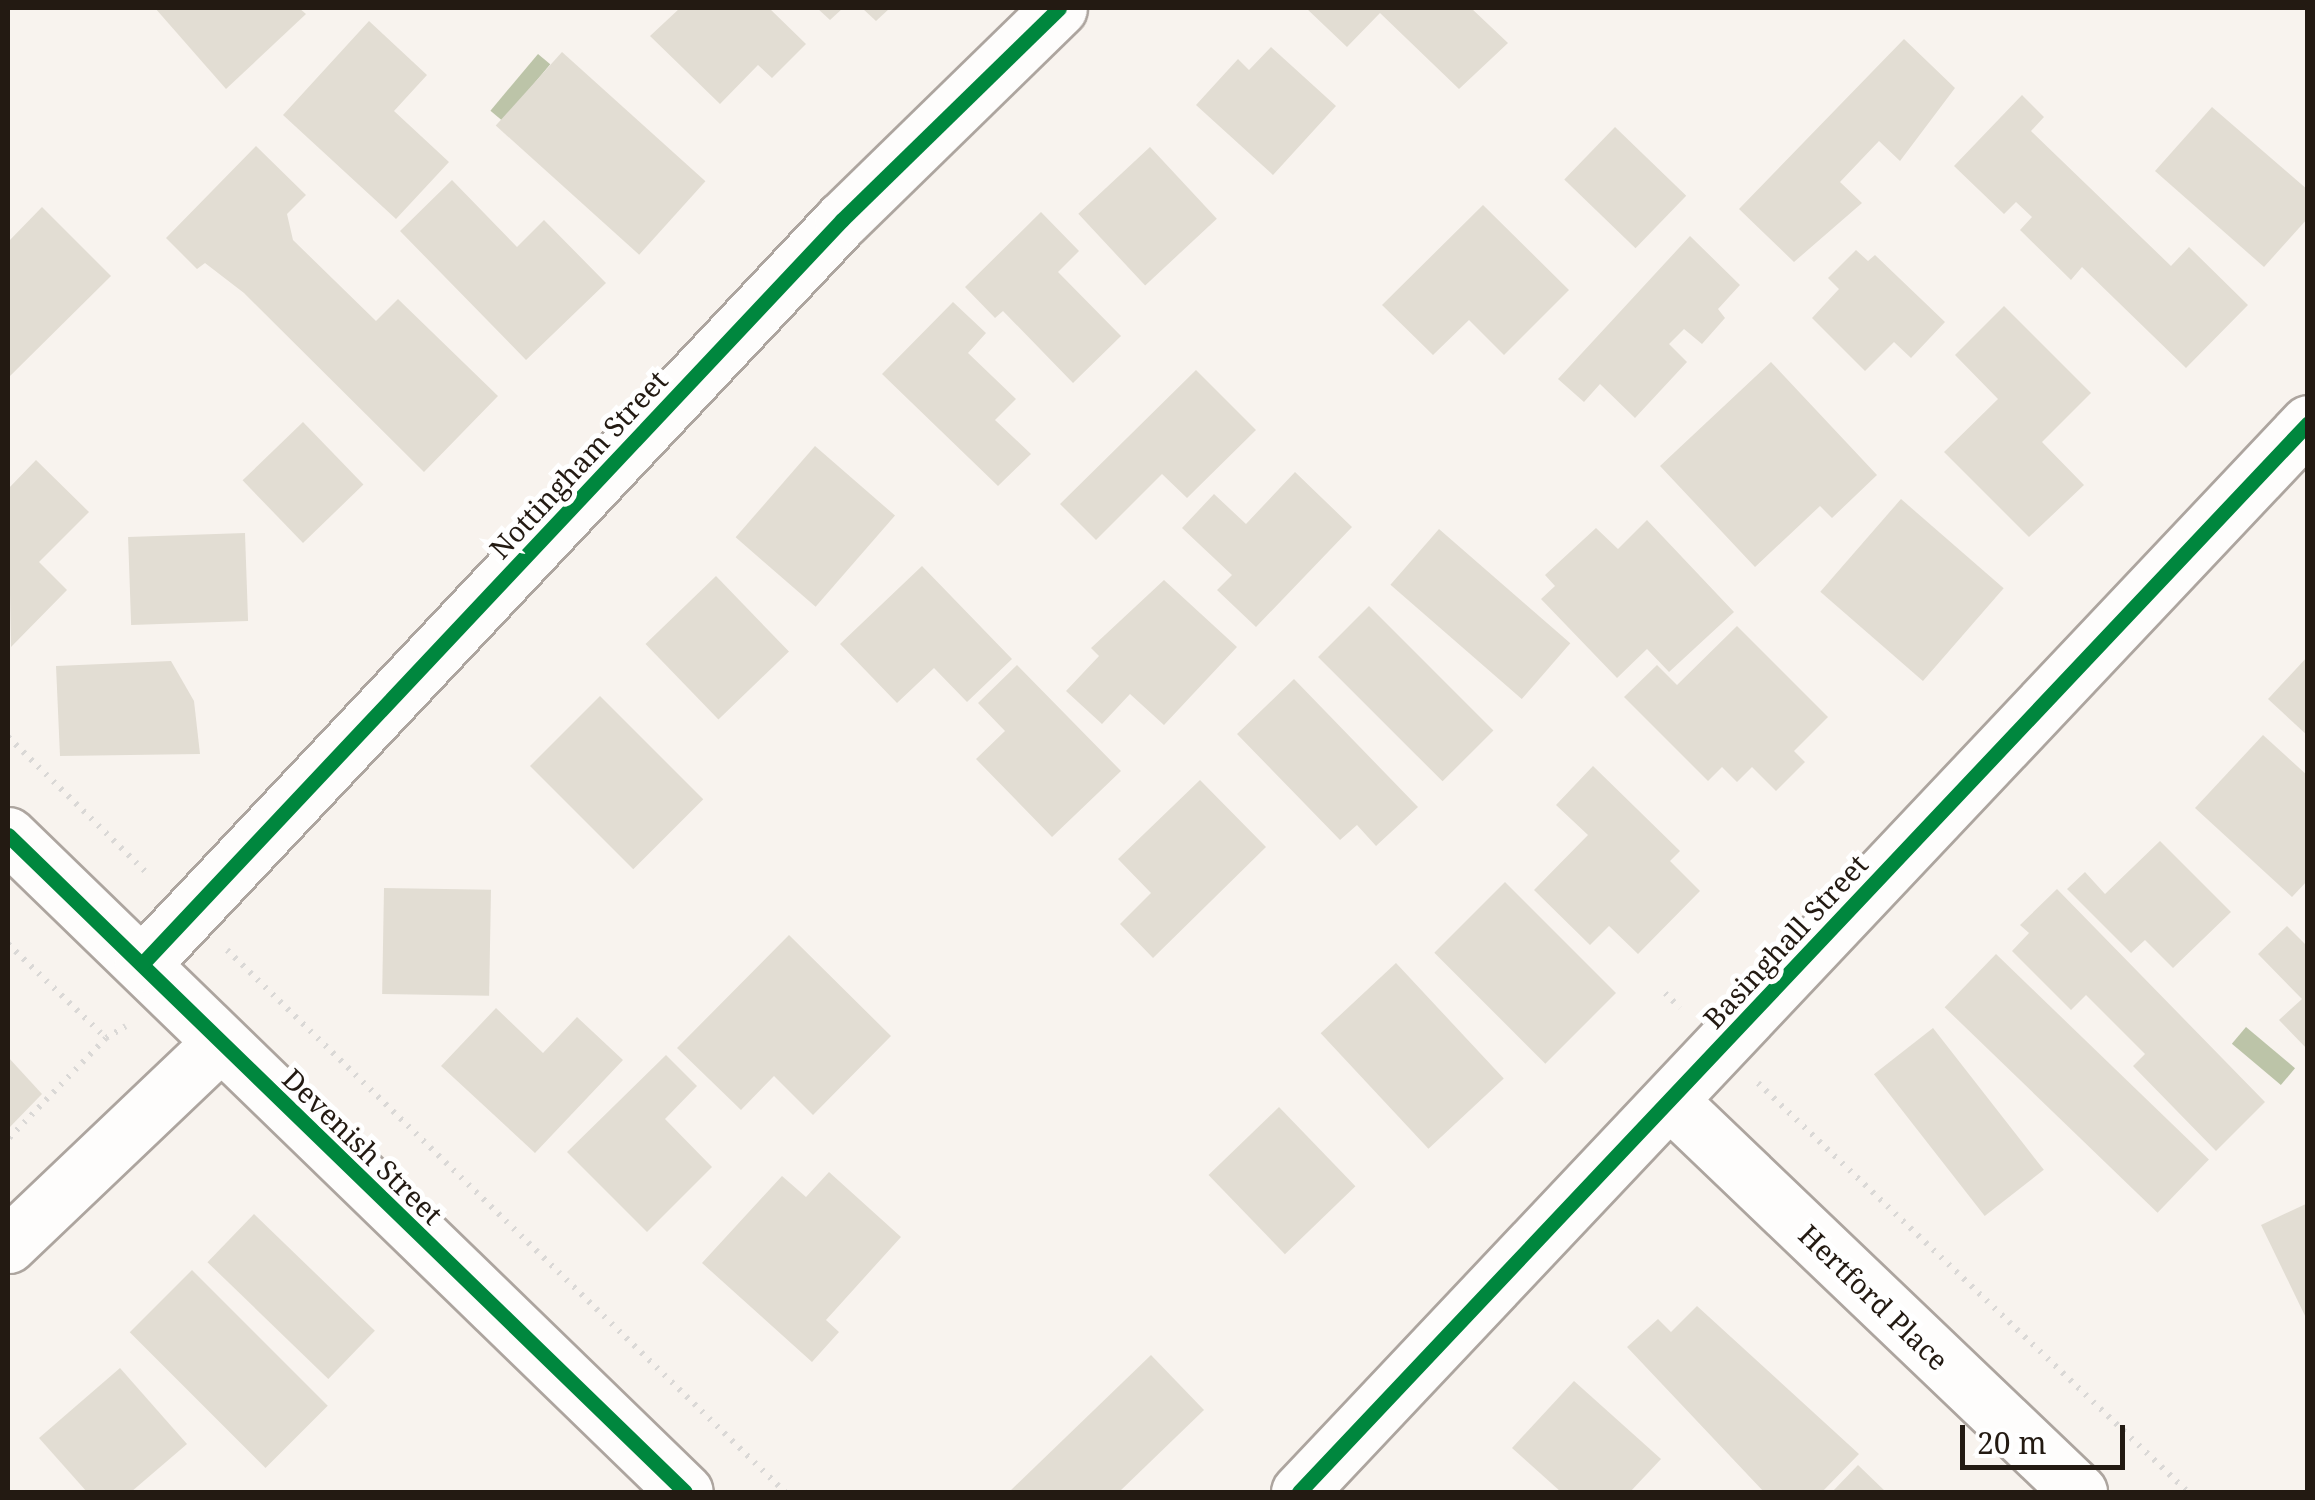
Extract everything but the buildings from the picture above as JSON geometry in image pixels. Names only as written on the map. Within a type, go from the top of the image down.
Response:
[{"type":"street","name":"Nottingham Street","points":[[142,964],[826,238],[1059,8]]},
{"type":"street","name":"Basinghall Street","points":[[1298,1492],[2308,423]]},
{"type":"street","name":"Devenish Street","points":[[8,834],[685,1492]]},
{"type":"street","points":[[8,1246],[220,1043]]},
{"type":"street","name":"Hertford Place","points":[[1670,1101],[2078,1492]]},
{"type":"path","points":[[8,736],[785,1492]]},
{"type":"path","points":[[8,944],[106,1038],[8,1139]]},
{"type":"path","points":[[1665,994],[2188,1492]]},
{"type":"shaded area","points":[[538,54],[550,64],[503,121],[490,111]]},
{"type":"shaded area","points":[[2246,1027],[2295,1068],[2281,1085],[2232,1044]]},
{"type":"cycle path","points":[[142,964],[842,220],[1059,8]]},
{"type":"cycle path","points":[[1299,1492],[2308,423]]},
{"type":"cycle path","points":[[8,835],[685,1492]]}]
